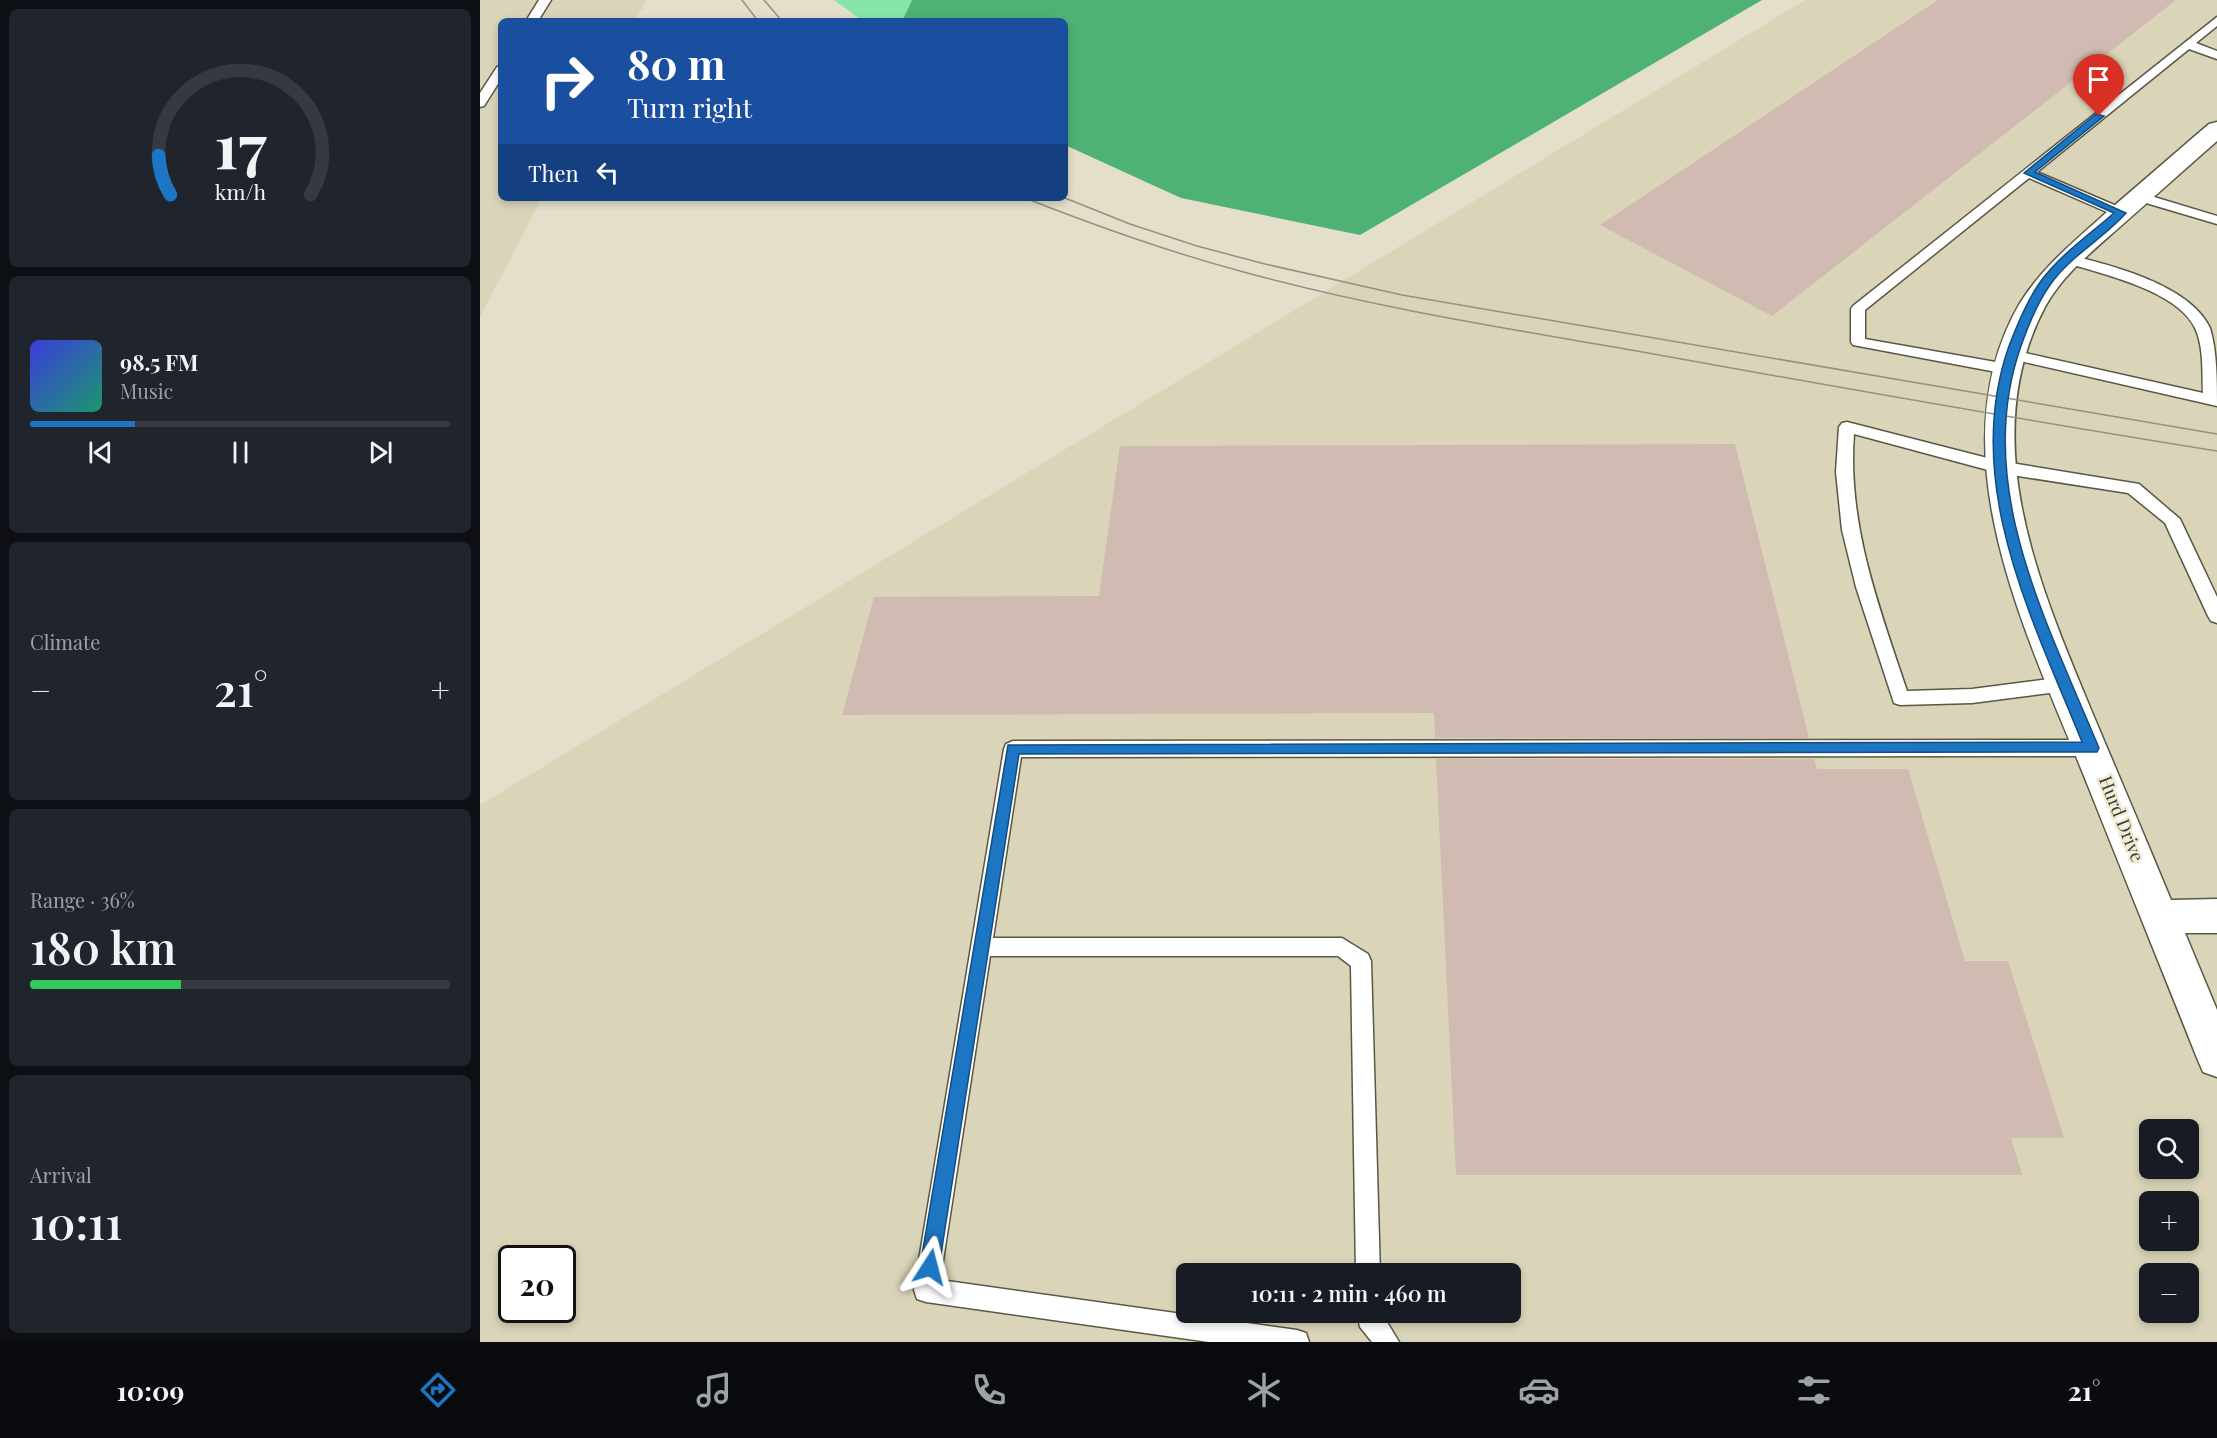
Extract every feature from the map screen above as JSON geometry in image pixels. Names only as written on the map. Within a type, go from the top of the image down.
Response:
[{"type":"street","name":"Hurd Drive","points":[[2217,129],[2069,258],[2045,284],[2022,326],[2009,362],[2000,416],[1999,468],[2005,512],[2024,581],[2217,1058]]},
{"type":"street","points":[[2161,916],[2217,916]]},
{"type":"lane","points":[[534,18],[545,0]]},
{"type":"lane","points":[[2069,258],[2156,289],[2185,306],[2201,326],[2208,353],[2214,400],[2009,362],[1858,342],[1858,309],[2217,20]]},
{"type":"lane","points":[[2187,44],[2217,55]]},
{"type":"lane","points":[[480,103],[498,75]]},
{"type":"lane","points":[[2029,173],[2121,213]]},
{"type":"lane","points":[[2141,197],[2217,220]]},
{"type":"lane","points":[[2065,684],[1972,696],[1900,698],[1861,573],[1852,536],[1844,470],[1847,427],[1999,468],[2133,488],[2172,519],[2217,616]]},
{"type":"lane","points":[[1297,1342],[926,1290],[1013,749],[2092,748]]},
{"type":"lane","points":[[981,947],[1342,947],[1361,962],[1368,1263]]},
{"type":"lane","points":[[1373,1323],[1387,1342]]},
{"type":"shaded area","points":[[480,0],[646,0],[637,18],[498,18],[498,201],[540,201],[480,317]]},
{"type":"shaded area","points":[[1805,0],[2217,0],[2217,1342],[480,1342],[480,805]]},
{"type":"green space","points":[[834,0],[912,0],[903,18],[859,18]]},
{"type":"green space","points":[[912,0],[1762,0],[1360,235],[1181,198],[1068,146],[1068,18],[903,18]]},
{"type":"building","points":[[1938,0],[2176,0],[1772,316],[1600,225]]},
{"type":"building","points":[[1735,444],[1809,738],[1435,738],[1434,713],[842,715],[874,597],[1099,596],[1120,446]]},
{"type":"building","points":[[1436,759],[1814,759],[1817,769],[1908,769],[1965,961],[2008,961],[2064,1138],[2011,1138],[2022,1175],[1456,1175]]},
{"type":"tram line","points":[[742,0],[756,18]]},
{"type":"tram line","points":[[764,0],[779,18]]},
{"type":"tram line","points":[[1068,199],[1130,224],[1197,246],[1402,295],[2217,434]]},
{"type":"tram line","points":[[1033,201],[1131,238],[1212,263],[1289,284],[1388,306],[1854,390],[2217,451]]},
{"type":"route","points":[[930,1267],[1013,749],[2092,748],[2037,618],[2024,581],[2005,512],[1999,468],[2002,399],[2007,369],[2022,326],[2045,284],[2062,265],[2121,213],[2029,173],[2099,116]]}]
